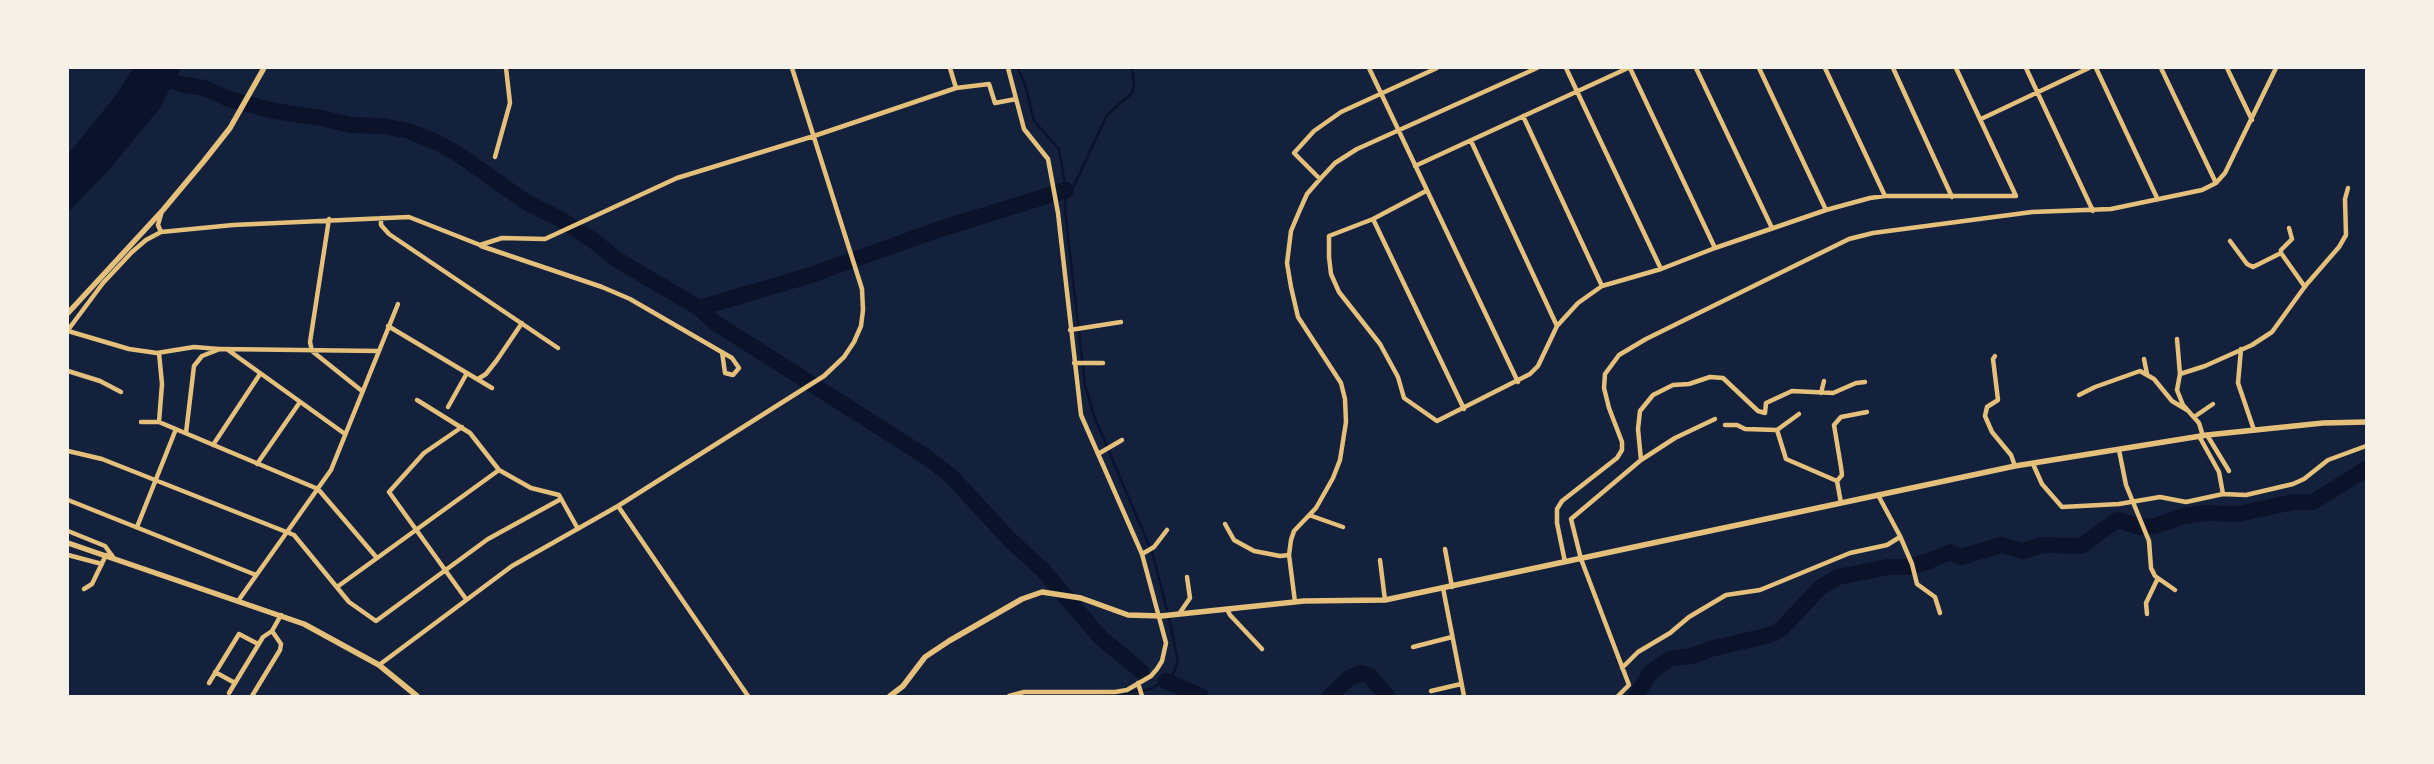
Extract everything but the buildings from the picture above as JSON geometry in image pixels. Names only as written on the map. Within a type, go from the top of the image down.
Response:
[{"type":"street","points":[[68,313],[163,210],[230,128],[264,68]]},
{"type":"street","points":[[495,157],[510,103],[506,68]]},
{"type":"street","points":[[379,664],[512,566],[618,506],[824,376],[844,358],[861,326],[863,310],[862,289],[856,265],[792,68]]},
{"type":"street","points":[[950,68],[956,88]]},
{"type":"street","points":[[1008,68],[1024,129],[1048,159],[1055,197],[1081,415],[1142,554],[1166,615],[1166,643],[1162,661],[1151,676],[1127,690],[1115,692],[1024,692],[1009,696]]},
{"type":"street","points":[[1369,68],[1518,382]]},
{"type":"street","points":[[1320,178],[1294,153],[1314,132],[1341,112],[1437,68]]},
{"type":"street","points":[[1295,602],[1289,555],[1294,531],[1316,508],[1333,478],[1340,460],[1346,422],[1344,391],[1298,317],[1287,263],[1291,231],[1308,194],[1335,162],[1357,149],[1399,132],[1537,68]]},
{"type":"street","points":[[1566,68],[1661,269]]},
{"type":"street","points":[[1415,166],[1629,68],[1715,248]]},
{"type":"street","points":[[1696,68],[1772,228]]},
{"type":"street","points":[[1759,68],[1826,210]]},
{"type":"street","points":[[1825,68],[1886,196]]},
{"type":"street","points":[[1893,68],[1952,197]]},
{"type":"street","points":[[1426,191],[1373,219],[1329,236],[1331,274],[1339,292],[1380,344],[1398,377],[1404,398],[1437,421],[1518,382],[1538,366],[1557,326],[1578,303],[1602,286],[1661,269],[1715,248],[1826,210],[1886,196],[2016,196],[1956,68]]},
{"type":"street","points":[[2026,68],[2093,211]]},
{"type":"street","points":[[1981,120],[2089,68]]},
{"type":"street","points":[[2096,68],[2158,200]]},
{"type":"street","points":[[2161,68],[2216,183]]},
{"type":"street","points":[[2227,68],[2252,121]]},
{"type":"street","points":[[1565,562],[1557,523],[1557,510],[1562,501],[1617,458],[1622,450],[1622,442],[1609,408],[1604,388],[1605,374],[1619,355],[1646,339],[1849,239],[1873,233],[2032,212],[2093,211],[2202,190],[2216,183],[2225,173],[2252,121],[2276,68]]},
{"type":"street","points":[[480,245],[502,238],[546,239],[677,178],[814,136],[956,88],[989,84],[995,103],[1016,99]]},
{"type":"street","points":[[1523,116],[1602,286]]},
{"type":"street","points":[[1471,140],[1557,326]]},
{"type":"street","points":[[2180,374],[2202,368],[2264,339],[2272,332],[2304,287],[2339,247],[2346,235],[2345,199],[2348,188]]},
{"type":"street","points":[[161,232],[158,225],[163,210]]},
{"type":"street","points":[[378,351],[220,349],[194,346],[159,353],[128,349],[68,330],[98,289],[132,252],[146,240],[161,232],[233,225],[410,217],[480,245],[602,287],[630,299],[722,352],[738,364],[737,372],[733,375],[725,373],[722,352]]},
{"type":"street","points":[[381,218],[381,225],[388,234],[558,348]]},
{"type":"street","points":[[1373,219],[1464,409]]},
{"type":"street","points":[[329,220],[310,342],[312,351],[362,391]]},
{"type":"street","points":[[2230,241],[2247,264],[2253,267],[2281,253],[2281,250],[2292,239],[2289,228]]},
{"type":"street","points":[[2281,253],[2304,287]]},
{"type":"street","points":[[238,600],[331,470],[398,304]]},
{"type":"street","points":[[1070,330],[1121,322]]},
{"type":"street","points":[[478,379],[486,374],[498,360],[522,323]]},
{"type":"street","points":[[388,326],[492,388]]},
{"type":"street","points":[[2177,339],[2180,374],[2177,390],[2187,410]]},
{"type":"street","points":[[186,433],[194,366],[202,356],[220,349]]},
{"type":"street","points":[[227,349],[345,434]]},
{"type":"street","points":[[2241,349],[2238,383],[2254,430]]},
{"type":"street","points":[[159,353],[162,384],[159,422]]},
{"type":"street","points":[[1995,356],[1993,359],[1998,400],[1997,403],[1987,406],[1985,416],[1992,432],[2011,455],[2015,466]]},
{"type":"street","points":[[2144,359],[2147,374],[2172,401],[2187,410],[2194,417],[2219,472],[2223,494]]},
{"type":"street","points":[[1074,363],[1103,362]]},
{"type":"street","points":[[68,372],[100,381],[121,392]]},
{"type":"street","points":[[2079,396],[2136,372],[2147,374]]},
{"type":"street","points":[[448,407],[467,373]]},
{"type":"street","points":[[213,445],[260,374]]},
{"type":"street","points":[[1641,460],[1638,429],[1640,411],[1653,394],[1673,384],[1689,384],[1710,377],[1724,378],[1758,412],[1765,413],[1766,403],[1780,395],[1800,390],[1833,393],[1856,383],[1865,382]]},
{"type":"street","points":[[1821,393],[1824,381]]},
{"type":"street","points":[[416,400],[470,433],[499,470],[531,488],[559,495],[578,529]]},
{"type":"street","points":[[258,464],[300,402]]},
{"type":"street","points":[[2194,417],[2213,404]]},
{"type":"street","points":[[1841,503],[1837,482],[1842,474],[1834,425],[1841,417],[1867,412]]},
{"type":"street","points":[[1725,425],[1736,425],[1745,429],[1777,430],[1799,414]]},
{"type":"street","points":[[1618,696],[1629,685],[1581,559],[1571,519],[1641,460],[1676,438],[1715,419]]},
{"type":"street","points":[[141,422],[159,422],[318,489],[378,558]]},
{"type":"street","points":[[894,696],[925,657],[948,641],[1022,599],[1042,592],[1081,598],[1128,615],[1166,615],[1295,602],[1385,600],[2015,466],[2203,436],[2323,423],[2366,422]]},
{"type":"street","points":[[462,427],[424,454],[389,492],[466,599]]},
{"type":"street","points":[[138,526],[176,429]]},
{"type":"street","points":[[1777,430],[1786,459],[1837,482]]},
{"type":"street","points":[[2203,436],[2229,471]]},
{"type":"street","points":[[1098,454],[1122,440]]},
{"type":"street","points":[[2033,464],[2036,474],[2062,507],[2133,502],[2160,497],[2186,502],[2223,494],[2246,495],[2293,484],[2304,479],[2328,460],[2366,446]]},
{"type":"street","points":[[2119,450],[2122,471],[2146,531],[2151,568],[2158,578],[2175,590]]},
{"type":"street","points":[[68,451],[102,458],[294,535],[349,602],[376,621],[488,539],[561,498]]},
{"type":"street","points":[[337,587],[499,470]]},
{"type":"street","points":[[1878,495],[1900,537],[1920,587],[1935,597],[1940,613]]},
{"type":"street","points":[[68,500],[138,526],[256,575]]},
{"type":"street","points":[[618,506],[748,696]]},
{"type":"street","points":[[1309,516],[1343,527]]},
{"type":"street","points":[[1226,524],[1234,540],[1254,551],[1280,556],[1289,555]]},
{"type":"street","points":[[1142,554],[1154,547],[1167,530]]},
{"type":"street","points":[[68,531],[105,546],[113,557]]},
{"type":"street","points":[[1622,668],[1638,652],[1670,633],[1689,616],[1726,595],[1760,590],[1850,553],[1870,550],[1892,543],[1900,537]]},
{"type":"street","points":[[68,543],[281,615],[324,634],[379,664],[417,696]]},
{"type":"street","points":[[1445,549],[1452,587]]},
{"type":"street","points":[[68,555],[102,564]]},
{"type":"street","points":[[84,589],[92,584],[106,555]]},
{"type":"street","points":[[1380,560],[1385,600]]},
{"type":"street","points":[[1178,614],[1190,598],[1187,577]]},
{"type":"street","points":[[2147,614],[2146,603],[2158,578]]},
{"type":"street","points":[[1442,588],[1464,696]]},
{"type":"street","points":[[1227,609],[1230,615],[1262,649]]},
{"type":"street","points":[[229,693],[262,637],[272,631],[281,615]]},
{"type":"street","points":[[252,696],[280,650],[281,644],[272,631]]},
{"type":"street","points":[[208,683],[239,634],[258,644]]},
{"type":"street","points":[[1413,646],[1452,637]]},
{"type":"street","points":[[215,672],[235,683]]},
{"type":"street","points":[[1140,682],[1142,696]]},
{"type":"street","points":[[1431,691],[1461,684]]},
{"type":"water","points":[[133,68],[181,68],[160,108],[108,171],[68,212],[68,154],[116,95]]},
{"type":"waterway","points":[[1018,68],[1026,88],[1034,121],[1059,149],[1066,190],[1065,209],[1085,385],[1094,416],[1153,555],[1178,662],[1173,674],[1151,689],[1101,696]]},
{"type":"waterway","points":[[1066,190],[1074,186],[1107,115],[1132,93],[1134,86],[1132,68]]},
{"type":"waterway","points":[[162,76],[180,84],[204,88],[229,99],[274,111],[321,118],[351,125],[383,126],[409,131],[436,142],[458,154],[526,202],[562,220],[594,241],[616,259],[699,308],[714,322],[928,458],[951,476],[1011,541],[1043,570],[1100,637],[1141,671]]},
{"type":"waterway","points":[[699,308],[808,276],[937,230],[1066,190]]},
{"type":"waterway","points":[[1636,696],[1650,673],[1669,659],[1692,656],[1711,649],[1773,634],[1782,628],[1821,587],[1838,577],[1888,567],[1909,567],[1950,552],[1961,557],[2001,545],[2023,551],[2042,545],[2081,546],[2117,520],[2140,527],[2155,526],[2184,516],[2205,513],[2238,514],[2293,502],[2313,502],[2366,469]]},
{"type":"waterway","points":[[1330,696],[1349,678],[1361,673],[1370,676],[1387,696]]},
{"type":"waterway","points":[[1166,681],[1201,696]]}]
